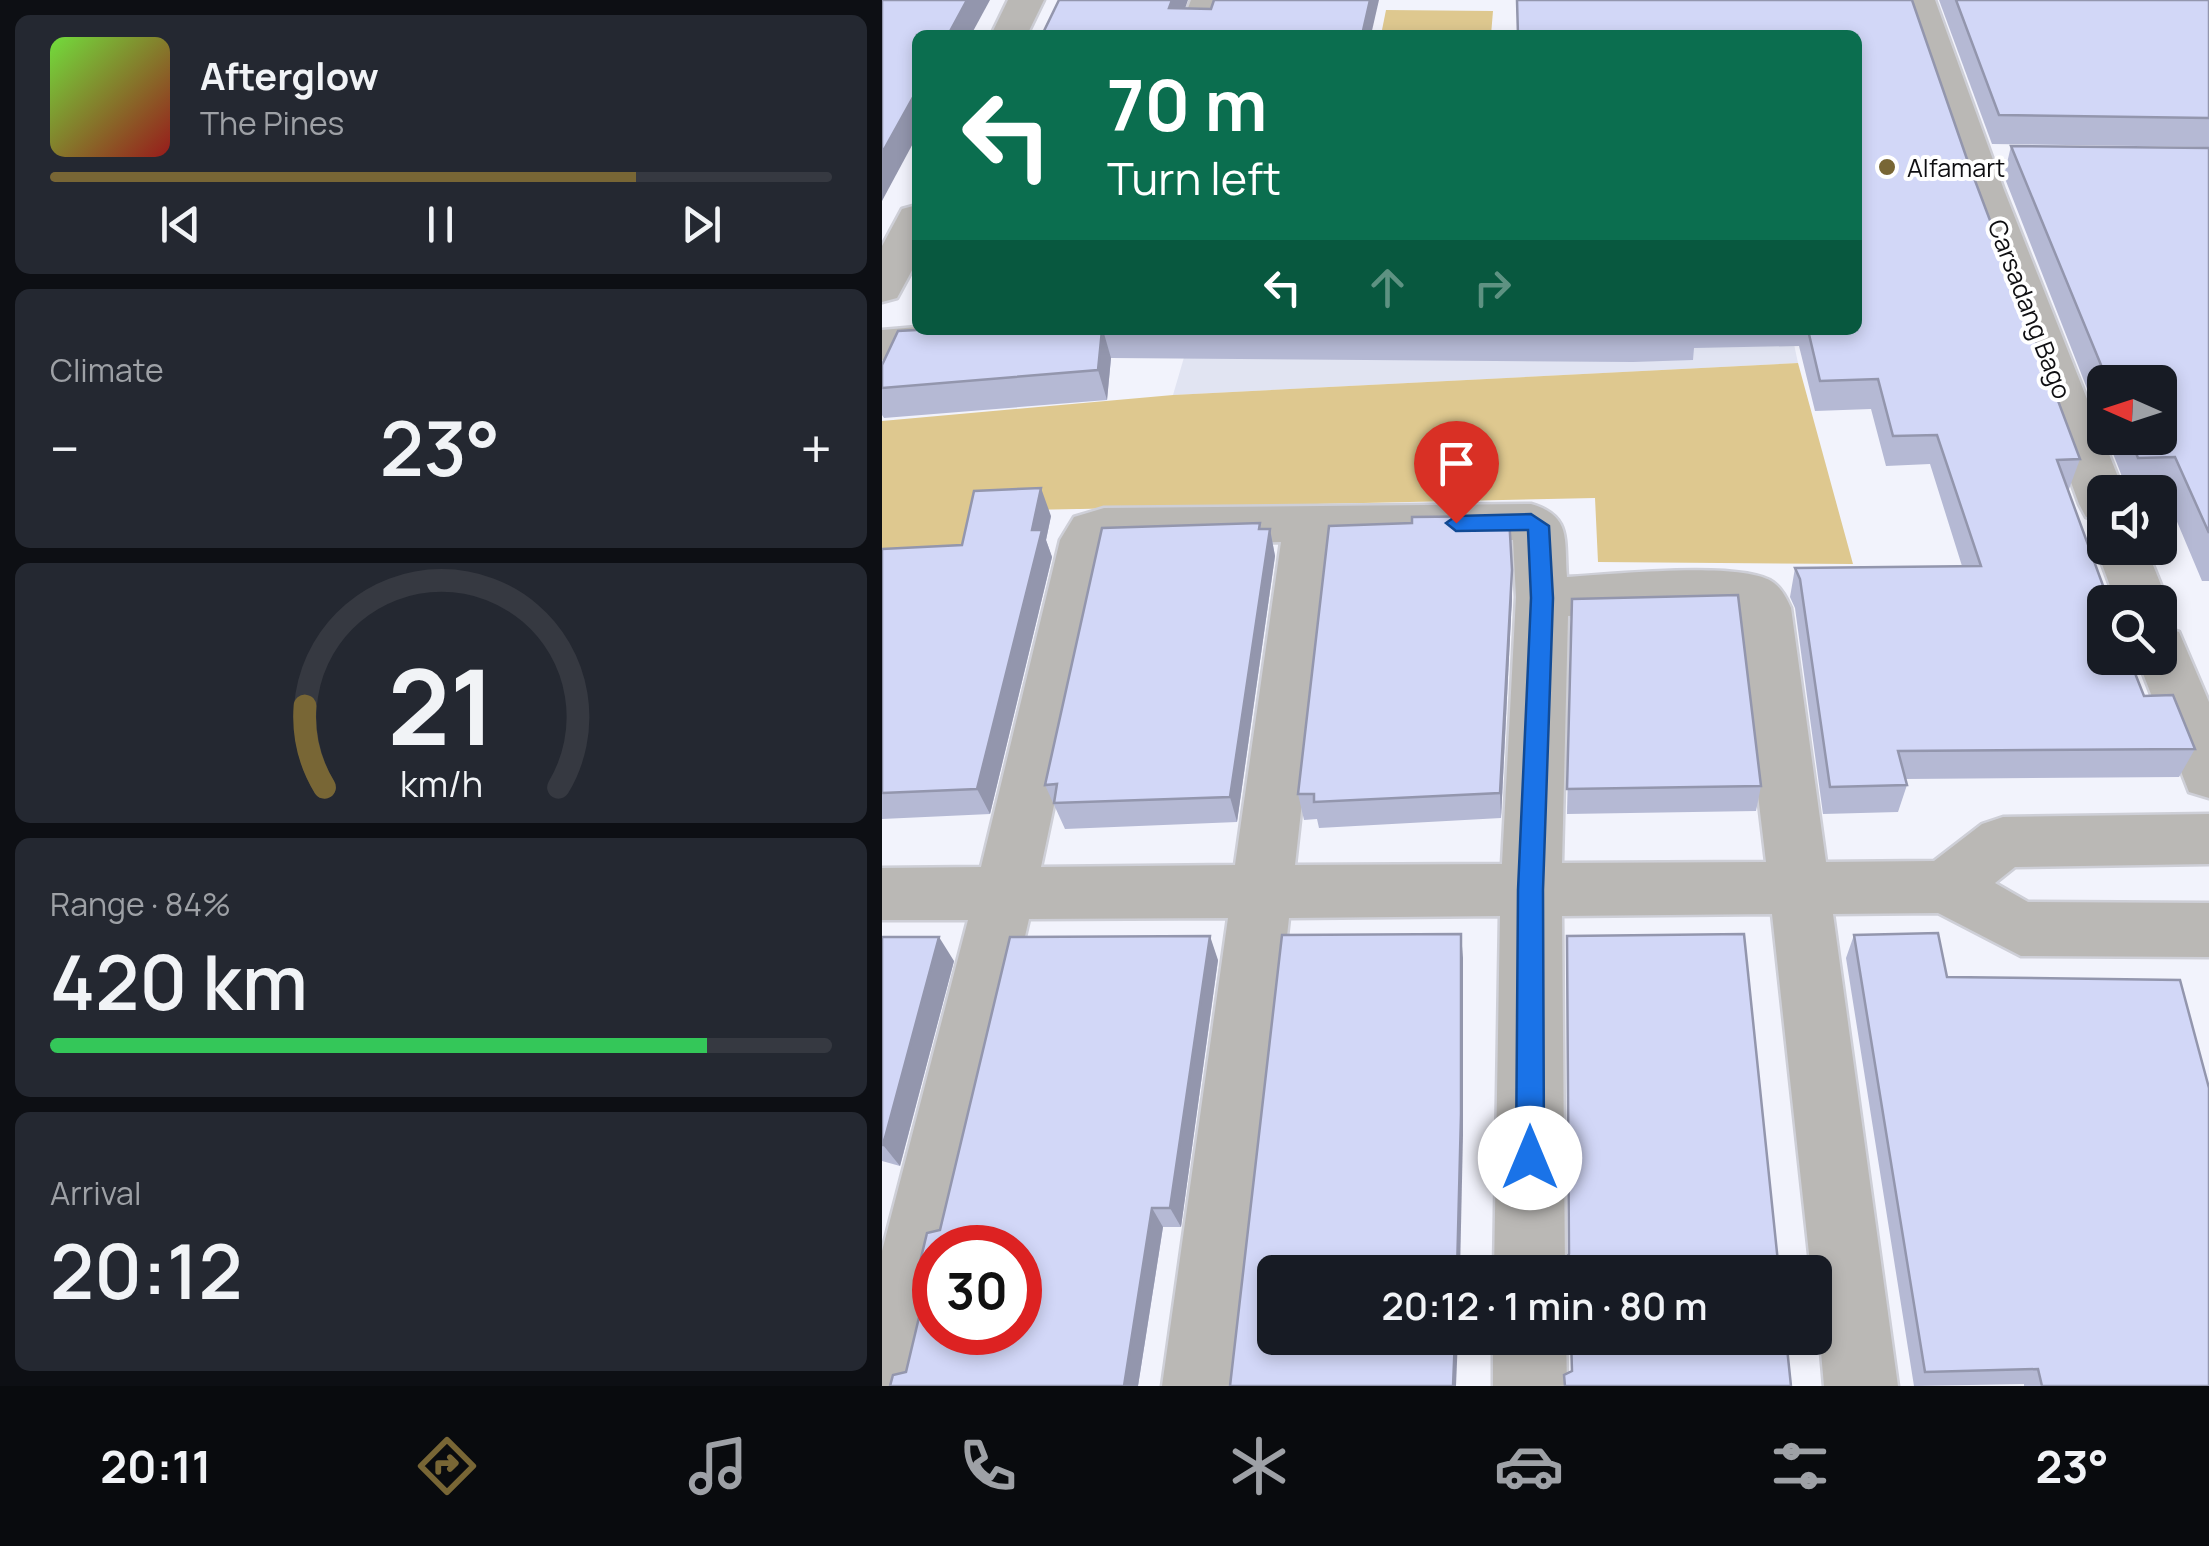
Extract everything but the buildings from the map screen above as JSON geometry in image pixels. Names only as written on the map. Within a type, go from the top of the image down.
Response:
[{"type":"street","points":[[1011,30],[1026,0]]},
{"type":"street","points":[[1198,30],[1209,0]]},
{"type":"street","name":"Carsadang Bago","points":[[1917,0],[1993,160],[2095,475]]},
{"type":"street","points":[[882,288],[912,228]]},
{"type":"street","points":[[882,346],[1006,335]]},
{"type":"street","points":[[884,1386],[1005,894],[1085,540],[1092,530],[1104,526],[1536,523],[1542,598],[1531,890],[1530,1255]]},
{"type":"street","points":[[1200,1386],[1308,526]]},
{"type":"street","points":[[1542,598],[1739,590],[1754,595],[1765,608],[1860,1386]]},
{"type":"street","points":[[2170,675],[2208,775]]},
{"type":"street","points":[[1946,888],[2003,842],[2208,839]]},
{"type":"street","points":[[882,894],[1946,888],[2021,929],[2208,930]]},
{"type":"street","points":[[1530,1355],[1530,1386]]},
{"type":"shaded area","points":[[1386,10],[1493,11],[1491,30],[1382,30]]},
{"type":"shaded area","points":[[1191,335],[1792,335],[1798,363],[1173,395]]},
{"type":"shaded area","points":[[1798,363],[1853,564],[1598,562],[1595,498],[985,511],[977,544],[882,577],[882,421],[1173,395]]},
{"type":"place","name":"Alfamart","points":[[1887,167]]},
{"type":"route","points":[[1456,523],[1531,522],[1538,526],[1542,598],[1531,890],[1530,1158]]}]
